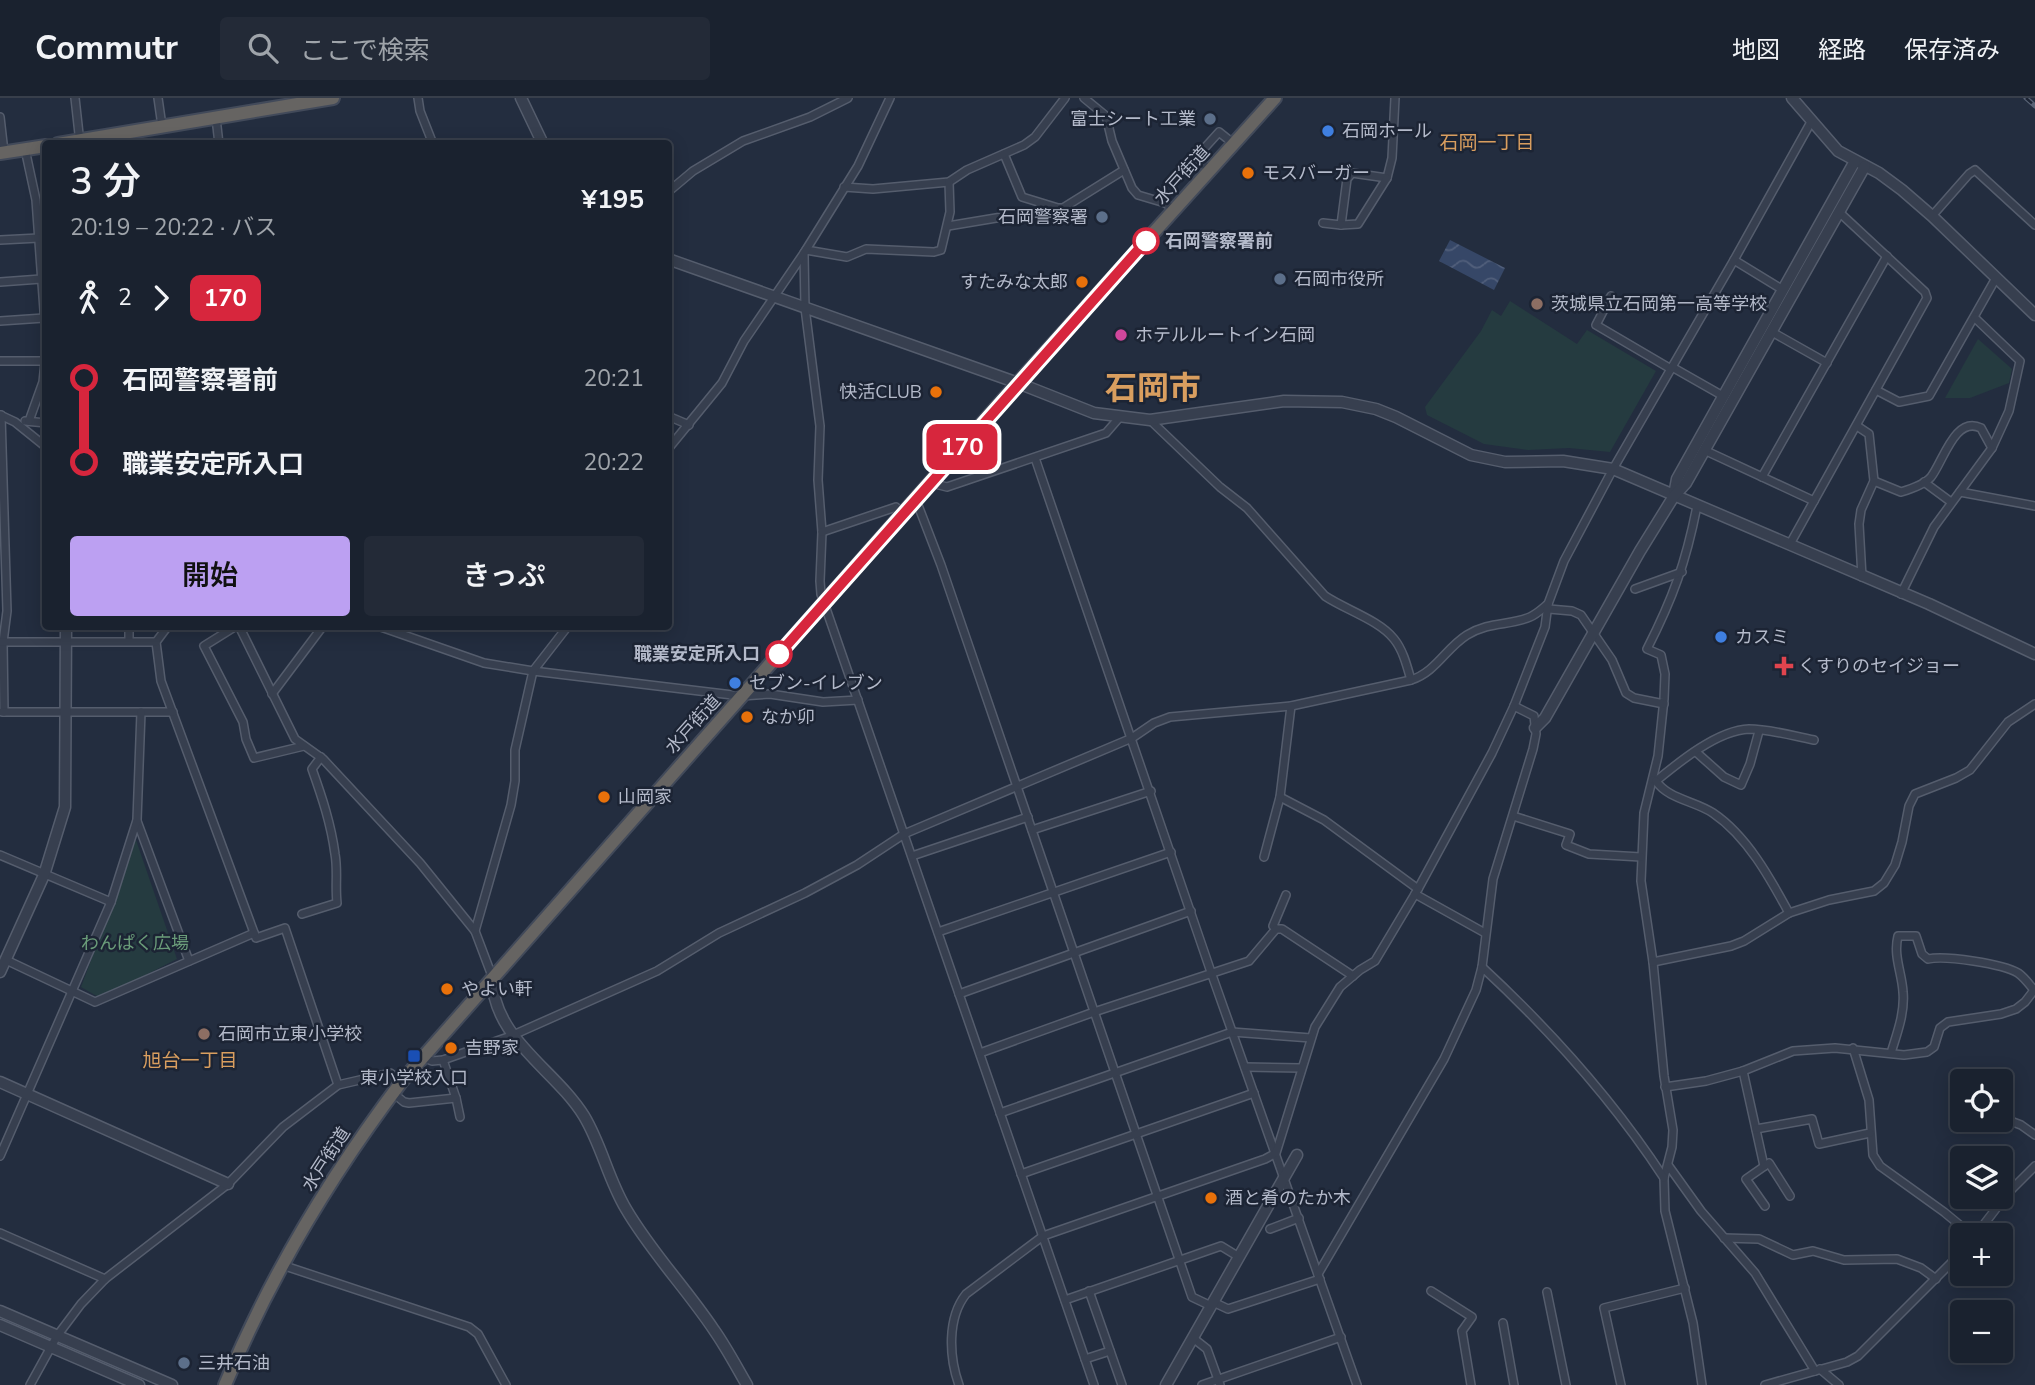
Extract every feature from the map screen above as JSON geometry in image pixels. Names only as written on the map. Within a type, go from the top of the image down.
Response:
[{"type":"highway","points":[[88,140],[333,98]]},
{"type":"highway","name":"水戸街道","points":[[225,1385],[282,1265],[326,1190],[402,1081],[1018,383],[1275,98]]},
{"type":"highway","points":[[2,153],[42,146]]},
{"type":"street","points":[[75,98],[79,134],[82,140]]},
{"type":"street","points":[[158,98],[162,126]]},
{"type":"street","points":[[418,98],[431,140]]},
{"type":"street","points":[[521,98],[541,140]]},
{"type":"street","points":[[672,189],[693,171],[743,141],[810,117],[848,98]]},
{"type":"street","points":[[672,444],[715,394],[744,341],[805,251],[872,139],[890,98]]},
{"type":"street","points":[[844,187],[873,189],[949,182],[967,170],[1024,145],[1035,137],[1065,98]]},
{"type":"street","points":[[1084,98],[1106,116],[1112,141],[1132,188],[1138,195],[1165,203],[1175,210]]},
{"type":"street","points":[[1323,223],[1358,223],[1387,178],[1392,158],[1395,98]]},
{"type":"street","points":[[1791,98],[1838,151],[1888,179],[1932,216],[2035,315]]},
{"type":"street","points":[[0,117],[2,153]]},
{"type":"street","points":[[216,118],[219,140]]},
{"type":"street","points":[[959,1385],[953,1368],[952,1352],[959,1303],[966,1294],[1043,1236],[1276,1153],[1300,1068],[1315,1027],[1340,988],[1375,961],[1416,892],[1514,706],[1540,642],[1564,561],[1612,469],[1811,122]]},
{"type":"street","points":[[1210,170],[1200,161],[1200,153],[1219,132],[1234,144]]},
{"type":"street","points":[[25,149],[34,183],[42,292]]},
{"type":"street","points":[[1004,153],[1022,197],[1058,208],[1063,208],[1124,170]]},
{"type":"street","points":[[1535,728],[1545,718],[1640,551],[1674,496],[1686,483],[1839,212],[1860,164]]},
{"type":"street","points":[[1674,496],[1677,479],[1723,396],[1783,290],[1860,164]]},
{"type":"street","points":[[1932,216],[1975,170],[2035,225]]},
{"type":"street","points":[[1341,225],[1348,179],[1352,173],[1387,178]]},
{"type":"street","points":[[805,251],[847,257],[866,249],[934,252],[942,250],[950,212],[949,182]]},
{"type":"street","points":[[1790,544],[1927,298],[1925,292],[1839,212]]},
{"type":"street","points":[[948,226],[1002,216]]},
{"type":"street","points":[[0,240],[39,238]]},
{"type":"street","points":[[805,251],[805,309],[820,426],[820,581],[824,604],[1093,1381],[1084,1385]]},
{"type":"street","points":[[1762,477],[1887,256]]},
{"type":"street","points":[[672,260],[1018,383],[1083,410],[1119,418],[1150,420],[1284,401],[1342,402],[1376,409],[1396,417],[1471,455],[1505,462],[1563,461],[1612,469],[1790,544],[2035,654]]},
{"type":"street","points":[[1734,260],[1783,290]]},
{"type":"street","points":[[1877,390],[1899,402],[1929,396],[1996,278]]},
{"type":"street","points":[[0,282],[41,279]]},
{"type":"street","points":[[1611,296],[1596,325],[1723,396]]},
{"type":"street","points":[[0,321],[42,318]]},
{"type":"street","points":[[1901,594],[1934,527],[1992,449],[2009,411],[2020,361],[1975,318]]},
{"type":"street","points":[[1772,332],[1827,363]]},
{"type":"street","points":[[0,361],[42,361]]},
{"type":"street","points":[[29,421],[42,385]]},
{"type":"street","points":[[42,444],[15,422],[1,415],[7,611],[1,642],[2,712],[173,712]]},
{"type":"street","points":[[672,418],[689,425]]},
{"type":"street","points":[[931,483],[947,487],[1035,458],[1106,433],[1119,418]]},
{"type":"street","points":[[1150,420],[1220,487],[1247,508],[1325,596],[1374,623],[1394,639],[1401,649],[1411,680]]},
{"type":"street","points":[[15,422],[42,423]]},
{"type":"street","points":[[1874,481],[1901,492],[1929,480],[1954,438],[1965,427],[1973,425],[1981,428],[1992,449]]},
{"type":"street","points":[[1857,426],[1869,434],[1874,481],[1861,510],[1859,524],[1863,577]]},
{"type":"street","points":[[1704,450],[1814,500]]},
{"type":"street","points":[[1035,458],[1356,1385]]},
{"type":"street","points":[[1924,482],[1951,502]]},
{"type":"street","points":[[1960,492],[2035,506]]},
{"type":"street","points":[[916,500],[1018,787],[1192,1297],[1212,1304],[1228,1309],[1319,1276],[1444,1059],[1476,990],[1482,967],[1493,879],[1533,750],[1534,716],[1514,706]]},
{"type":"street","points":[[1698,506],[1682,572],[1647,649],[1661,655],[1665,674],[1658,756],[1654,781],[1643,813],[1641,857],[1642,894],[1653,962],[1665,1087],[1673,1130],[1664,1178],[1665,1211],[1685,1288],[1702,1385]]},
{"type":"street","points":[[822,533],[896,507],[903,515]]},
{"type":"street","points":[[1635,589],[1682,572]]},
{"type":"street","points":[[423,1056],[432,1061],[443,1060],[511,1036],[657,971],[719,933],[805,893],[857,865],[904,834],[1132,738],[1154,723],[1170,717],[1291,706],[1411,680],[1423,676],[1465,636],[1494,623],[1523,620],[1549,607],[1581,615],[1612,660],[1626,693],[1634,698],[1664,704]]},
{"type":"street","points":[[0,972],[44,875],[65,807],[66,630]]},
{"type":"street","points":[[129,630],[129,641]]},
{"type":"street","points":[[165,630],[156,642],[161,681],[254,933],[257,939],[285,928],[338,1085]]},
{"type":"street","points":[[230,630],[204,646],[243,722],[254,758],[304,746]]},
{"type":"street","points":[[239,630],[295,739],[321,757],[420,863],[475,931],[492,976],[492,988],[504,1024],[511,1036],[560,1085],[583,1116],[600,1147],[627,1210],[646,1240],[713,1329],[747,1385]]},
{"type":"street","points":[[272,694],[320,630]]},
{"type":"street","points":[[389,630],[484,663],[533,671],[741,696],[770,694],[823,702],[858,700]]},
{"type":"street","points":[[475,931],[512,805],[515,750],[533,671],[565,630]]},
{"type":"street","points":[[1,642],[156,642]]},
{"type":"street","points":[[1653,962],[1731,946],[1789,913],[1829,900],[1874,891],[1884,883],[1895,865],[1909,806],[1915,794],[1970,770],[2008,723],[2035,704]]},
{"type":"street","points":[[1264,857],[1280,797],[1291,706]]},
{"type":"street","points":[[0,1156],[111,902],[136,820],[141,712]]},
{"type":"street","points":[[1654,781],[1728,732],[1750,729],[1814,740]]},
{"type":"street","points":[[1696,752],[1724,777],[1741,785],[1751,764],[1759,730]]},
{"type":"street","points":[[302,914],[337,903],[334,882],[337,874],[336,857],[331,825],[312,769],[321,757]]},
{"type":"street","points":[[1654,781],[1667,793],[1698,804],[1731,828],[1749,850],[1789,913]]},
{"type":"street","points":[[1032,830],[1151,791]]},
{"type":"street","points":[[1280,797],[1324,820],[1416,892],[1485,933]]},
{"type":"street","points":[[1513,816],[1570,834],[1566,845],[1589,854],[1641,857]]},
{"type":"street","points":[[912,856],[1028,817]]},
{"type":"street","points":[[136,820],[189,961]]},
{"type":"street","points":[[938,932],[1171,852]]},
{"type":"street","points":[[0,855],[111,902]]},
{"type":"street","points":[[1276,929],[1273,926],[1286,895]]},
{"type":"street","points":[[959,993],[1191,911]]},
{"type":"street","points":[[980,1054],[1094,1012],[1249,961],[1276,929],[1282,929],[1353,976]]},
{"type":"street","points":[[5,960],[94,1002],[107,999],[254,933]]},
{"type":"street","points":[[1665,1087],[1743,1070],[1764,1064],[1784,1053],[1853,1048],[1904,1055],[1927,1052],[1934,1047],[1940,1028],[1948,1022],[2016,1009],[2035,989],[2018,973],[1975,960],[1937,957],[1928,959],[1922,954],[1916,936],[1898,936],[1897,965],[1903,994],[1901,1020],[1891,1053]]},
{"type":"street","points":[[1482,967],[1541,1022],[1572,1057],[1638,1138],[1664,1178]]},
{"type":"street","points":[[1000,1113],[1232,1032],[1311,1038]]},
{"type":"street","points":[[1853,1048],[1869,1100],[1873,1155],[1880,1166],[1958,1223]]},
{"type":"street","points":[[443,1060],[460,1117]]},
{"type":"street","points":[[1245,1067],[1300,1068]]},
{"type":"street","points":[[1743,1070],[1764,1166]]},
{"type":"street","points":[[30,1385],[57,1336],[81,1304],[105,1279],[228,1184],[283,1127],[338,1085],[390,1073],[402,1081]]},
{"type":"street","points":[[0,1082],[228,1184]]},
{"type":"street","points":[[393,1093],[409,1103],[456,1098]]},
{"type":"street","points":[[1021,1174],[1254,1093]]},
{"type":"street","points":[[1756,1129],[1812,1119],[1819,1144],[1870,1133]]},
{"type":"street","points":[[2013,1122],[2035,1135]]},
{"type":"street","points":[[1167,1384],[1297,1156]]},
{"type":"street","points":[[1765,1206],[1746,1179],[1769,1163],[1790,1196]]},
{"type":"street","points":[[1668,1165],[1724,1238],[1755,1273],[1817,1370],[1839,1385]]},
{"type":"street","points":[[1984,1223],[2008,1192],[2035,1166]]},
{"type":"street","points":[[1270,1229],[1299,1219]]},
{"type":"street","points":[[0,1233],[105,1279]]},
{"type":"street","points":[[1724,1238],[1759,1239],[1793,1255],[1813,1251],[1844,1260],[1897,1259],[1921,1268],[1936,1279]]},
{"type":"street","points":[[1065,1300],[1220,1246],[1239,1257]]},
{"type":"street","points":[[1765,1385],[1847,1362],[1858,1356],[1950,1264]]},
{"type":"street","points":[[282,1265],[469,1327],[478,1334],[506,1385]]},
{"type":"street","points":[[1621,1385],[1604,1308],[1685,1288]]},
{"type":"street","points":[[1090,1291],[1122,1385]]},
{"type":"street","points":[[1432,1291],[1472,1317],[1462,1331],[1471,1385]]},
{"type":"street","points":[[1547,1292],[1566,1385]]},
{"type":"street","points":[[0,1311],[173,1385]]},
{"type":"street","points":[[1503,1323],[1514,1385]]},
{"type":"street","points":[[0,1325],[139,1385]]},
{"type":"street","points":[[1202,1385],[1219,1382],[1341,1337]]},
{"type":"street","points":[[1193,1338],[1207,1349],[1219,1382]]},
{"type":"street","points":[[1085,1359],[1110,1351]]},
{"type":"green space","points":[[1510,301],[1577,344],[1587,330],[1656,371],[1610,452],[1569,448],[1528,450],[1484,444],[1427,415],[1425,407],[1481,331],[1492,310],[1501,316]]},
{"type":"green space","points":[[1978,339],[2012,369],[2009,383],[1970,398],[1945,398]]},
{"type":"green space","name":"わんぱく広場","points":[[136,840],[177,959],[100,998],[81,987]]},
{"type":"water","points":[[1450,240],[1505,268],[1494,290],[1439,261]]},
{"type":"railway","points":[[2026,98],[2035,106]]},
{"type":"bus line","name":"170","points":[[779,654],[1146,241]]},
{"type":"place","name":"富士シート工業","points":[[1210,119]]},
{"type":"place","name":"石岡ホール","points":[[1328,131]]},
{"type":"place","name":"モスバーガー","points":[[1248,173]]},
{"type":"place","name":"石岡警察署","points":[[1102,217]]},
{"type":"place","name":"石岡警察署前","points":[[1146,241]]},
{"type":"place","name":"石岡市役所","points":[[1280,279]]},
{"type":"place","name":"すたみな太郎","points":[[1082,282]]},
{"type":"place","name":"茨城県立石岡第一高等学校","points":[[1537,304]]},
{"type":"place","name":"ホテルルートイン石岡","points":[[1121,335]]},
{"type":"place","name":"快活CLUB","points":[[936,392]]},
{"type":"place","name":"カスミ","points":[[1721,637]]},
{"type":"place","name":"職業安定所入口","points":[[779,654]]},
{"type":"place","name":"くすりのセイジョー","points":[[1784,666]]},
{"type":"place","name":"セブン-イレブン","points":[[735,683]]},
{"type":"place","name":"なか卯","points":[[747,717]]},
{"type":"place","name":"山岡家","points":[[604,797]]},
{"type":"place","name":"やよい軒","points":[[447,989]]},
{"type":"place","name":"石岡市立東小学校","points":[[204,1034]]},
{"type":"place","name":"吉野家","points":[[451,1048]]},
{"type":"place","name":"東小学校入口","points":[[414,1056]]},
{"type":"place","name":"酒と肴のたか木","points":[[1211,1198]]},
{"type":"place","name":"三井石油","points":[[184,1363]]},
{"type":"district","name":"石岡一丁目","points":[[1487,143]]},
{"type":"district","name":"石岡市","points":[[1153,388]]},
{"type":"district","name":"旭台一丁目","points":[[190,1061]]}]
